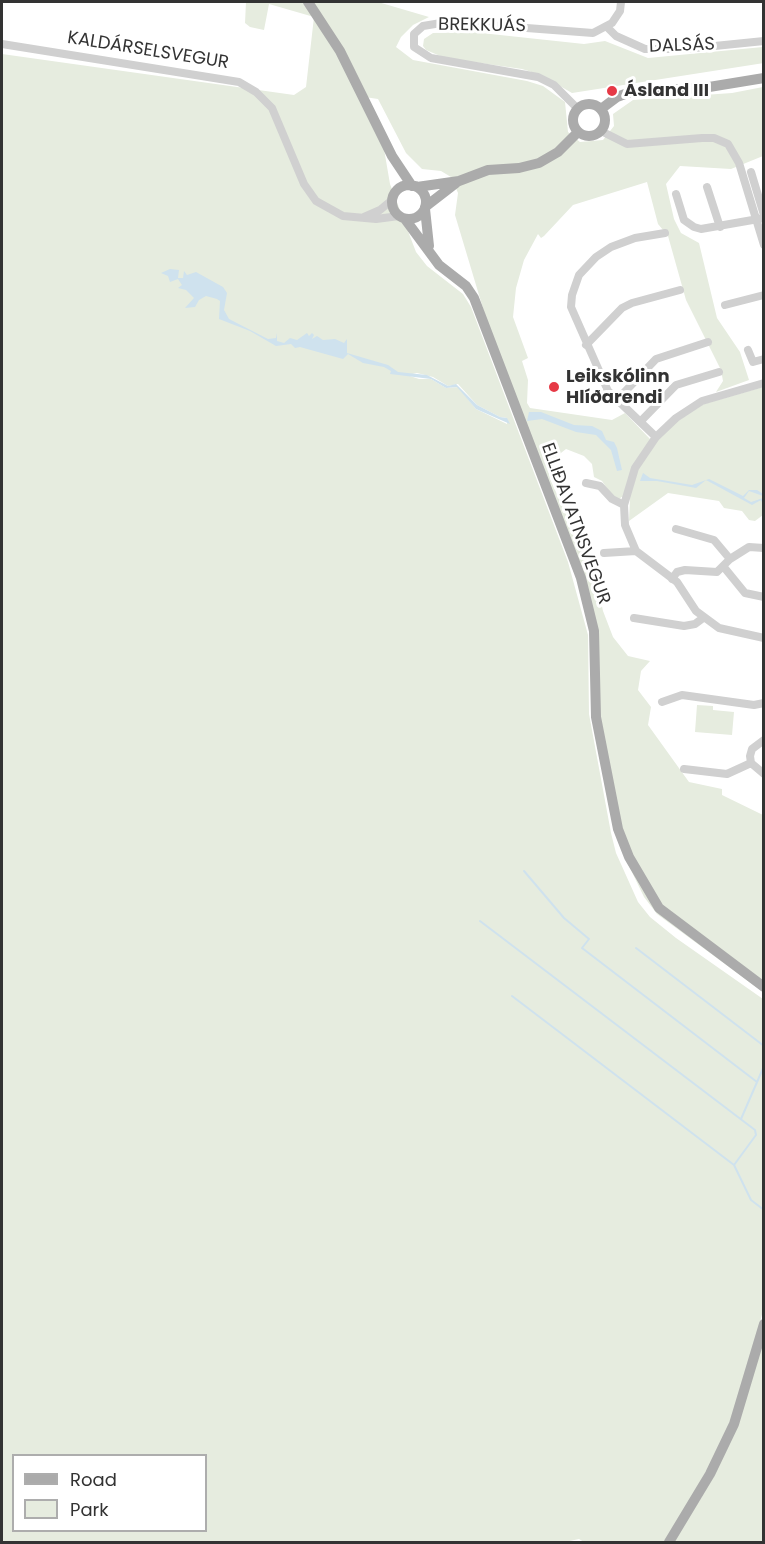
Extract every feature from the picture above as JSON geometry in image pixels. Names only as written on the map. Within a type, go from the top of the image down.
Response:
[{"type":"main road","points":[[308,2],[340,51],[392,156],[424,194],[430,253]]},
{"type":"main road","points":[[601,109],[617,97],[633,91],[703,88],[764,78]]},
{"type":"main road","points":[[590,104],[601,109],[605,120],[601,131],[590,136],[578,132],[573,120],[578,109],[590,104]]},
{"type":"main road","points":[[394,196],[402,187],[459,181],[488,170],[519,168],[539,163],[558,152],[578,132]]},
{"type":"main road","points":[[392,156],[394,211],[402,218],[418,216],[459,181]]},
{"type":"main road","name":"ELLIÐAVATNSVEGUR","points":[[402,218],[439,265],[466,286],[474,298],[584,586],[595,641],[596,717],[618,829],[629,857],[659,908],[764,987]]},
{"type":"main road","points":[[669,1542],[711,1474],[734,1424],[764,1324]]},
{"type":"street","points":[[607,27],[617,17],[621,2]]},
{"type":"street","name":"BREKKUÁS","points":[[578,109],[554,85],[531,74],[431,58],[414,46],[414,34],[423,26],[447,22],[513,25],[579,33],[593,33],[607,27]]},
{"type":"street","name":"DALSÁS","points":[[607,27],[616,36],[645,49],[685,49],[764,41]]},
{"type":"street","name":"KALDÁRSELSVEGUR","points":[[2,44],[225,78],[248,87],[265,99],[279,118],[309,192],[335,213],[361,218],[402,218]]},
{"type":"street","points":[[601,131],[627,144],[702,138],[724,142],[736,155],[761,218]]},
{"type":"street","points":[[751,172],[764,245]]},
{"type":"street","points":[[707,187],[720,226]]},
{"type":"street","points":[[676,194],[688,224],[701,229],[761,218]]},
{"type":"street","points":[[361,218],[380,210],[394,196]]},
{"type":"street","points":[[656,437],[608,391],[571,307],[572,295],[579,275],[596,257],[610,247],[635,238],[664,233]]},
{"type":"street","points":[[586,345],[622,308],[680,290]]},
{"type":"street","points":[[725,305],[764,295]]},
{"type":"street","points":[[617,400],[656,359],[708,342]]},
{"type":"street","points":[[748,350],[753,362],[764,359]]},
{"type":"street","points":[[640,422],[676,385],[719,372]]},
{"type":"street","points":[[764,383],[702,401],[686,410],[656,437],[634,468],[624,505],[624,525],[636,551],[672,579],[704,618],[719,628],[739,635],[764,638]]},
{"type":"street","points":[[586,483],[600,486],[612,499],[624,505]]},
{"type":"street","points":[[676,529],[714,540],[730,559]]},
{"type":"street","points":[[672,579],[677,572],[685,570],[711,573],[749,547],[764,548]]},
{"type":"street","points":[[604,552],[636,551]]},
{"type":"street","points":[[723,566],[745,593],[764,597]]},
{"type":"street","points":[[634,618],[684,626],[695,624],[704,618]]},
{"type":"street","points":[[662,702],[682,695],[754,705],[764,703]]},
{"type":"street","points":[[751,763],[752,749],[764,740]]},
{"type":"street","points":[[684,769],[727,774],[751,763]]},
{"type":"street","points":[[751,763],[764,774]]},
{"type":"green space","points":[[246,2],[378,2],[429,17],[413,25],[401,37],[396,47],[413,60],[543,86],[565,102],[568,132],[580,142],[603,140],[614,126],[613,114],[633,100],[732,93],[763,87],[763,156],[731,169],[680,166],[666,184],[674,219],[681,233],[699,243],[717,318],[740,352],[749,380],[716,392],[723,381],[721,370],[686,300],[668,236],[658,224],[647,182],[573,205],[544,236],[541,238],[538,234],[524,260],[516,288],[513,317],[528,358],[522,361],[528,380],[527,403],[530,408],[612,420],[625,413],[650,439],[704,404],[763,387],[763,515],[755,521],[749,520],[742,511],[724,508],[719,501],[668,493],[629,521],[630,499],[621,497],[620,500],[613,497],[602,481],[594,477],[592,464],[584,456],[566,449],[552,460],[548,468],[550,479],[597,582],[603,611],[613,637],[628,656],[650,661],[641,671],[638,690],[651,707],[648,725],[689,782],[722,789],[722,795],[763,815],[763,992],[657,914],[644,897],[629,866],[598,728],[592,618],[488,325],[455,215],[458,193],[451,177],[441,171],[422,169],[406,153],[378,99],[358,96],[384,149],[390,184],[416,252],[427,266],[463,294],[471,307],[568,562],[588,635],[589,714],[616,853],[638,902],[650,917],[763,999],[763,1310],[751,1360],[725,1438],[666,1542],[584,1542],[579,1539],[565,1542],[2,1542],[2,54],[294,95],[306,87],[314,17],[269,4],[264,30],[250,27],[245,23]],"holes":[[[417,373],[433,377],[448,386],[458,384],[477,405],[500,417],[507,418],[507,424],[476,409],[458,387],[446,388],[431,379],[419,379],[407,375]]]},
{"type":"green space","points":[[472,32],[584,44],[605,41],[648,58],[763,47],[764,63],[572,93],[541,75],[522,69],[445,58],[426,50],[423,46],[424,39],[433,33]]},
{"type":"green space","points":[[697,705],[713,706],[713,710],[734,712],[732,735],[695,732]]},
{"type":"green space","points":[[763,1334],[763,1542],[673,1542],[701,1498]]},
{"type":"water","points":[[170,269],[179,270],[178,278],[183,278],[184,271],[187,275],[196,272],[223,287],[227,293],[224,310],[229,319],[268,339],[276,338],[277,333],[277,341],[284,343],[290,338],[297,340],[307,333],[309,336],[312,333],[314,335],[312,339],[317,336],[323,340],[335,339],[344,343],[347,339],[347,353],[388,365],[398,372],[427,375],[448,386],[456,384],[477,405],[500,417],[507,418],[510,424],[476,409],[457,387],[446,388],[431,379],[390,374],[391,371],[384,367],[363,363],[348,354],[343,359],[300,347],[295,348],[291,344],[276,346],[250,331],[219,319],[220,301],[217,299],[206,296],[199,300],[195,307],[185,308],[194,298],[186,290],[178,288],[182,285],[178,279],[170,282],[168,276],[161,273]]},
{"type":"water","points":[[529,412],[541,412],[574,425],[592,426],[602,431],[606,440],[614,442],[622,470],[617,471],[611,450],[596,435],[576,432],[542,419],[527,421]]},
{"type":"water","points":[[643,473],[650,478],[692,485],[706,480],[696,488],[657,481],[640,481]]},
{"type":"water","points":[[709,479],[743,496],[749,490],[757,490],[763,496],[749,491],[744,498],[751,502],[763,498],[763,505],[761,500],[752,505],[706,480]]},
{"type":"waterway","points":[[524,871],[564,918],[589,939],[582,948],[757,1082]]},
{"type":"waterway","points":[[480,921],[755,1130],[756,1135],[734,1165]]},
{"type":"waterway","points":[[636,948],[764,1046]]},
{"type":"waterway","points":[[512,996],[734,1165],[751,1200],[764,1210]]},
{"type":"waterway","points":[[741,1119],[764,1066]]},
{"type":"place","name":"Ásland III","points":[[612,91]]},
{"type":"place","name":"Leikskólinn Hlíðarendi","points":[[554,387]]}]
